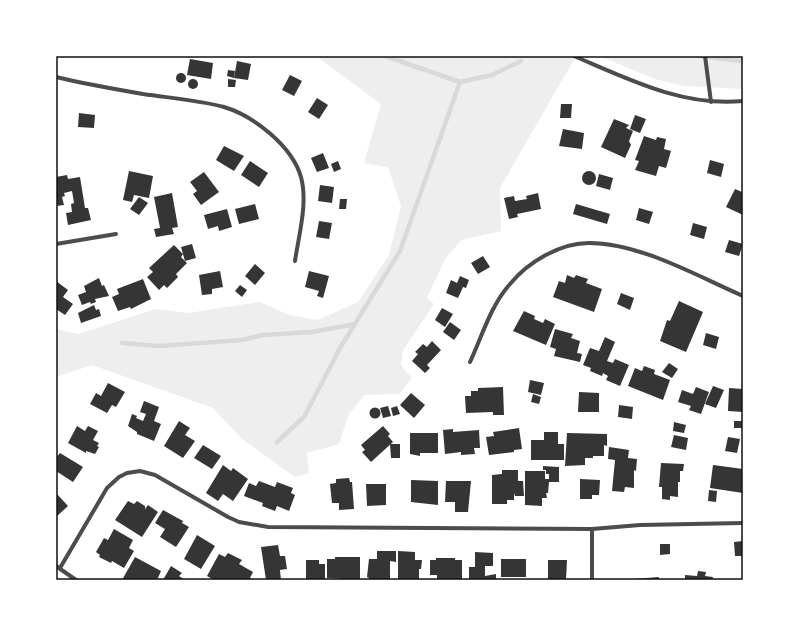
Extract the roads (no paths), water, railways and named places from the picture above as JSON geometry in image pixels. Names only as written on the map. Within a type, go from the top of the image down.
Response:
[{"type":"street","points":[[574,56],[656,90],[710,102],[743,101]]},
{"type":"street","points":[[705,56],[710,102]]},
{"type":"street","points":[[56,77],[92,85],[215,105],[236,112],[273,136],[288,152],[295,164],[303,187],[304,202],[295,261]]},
{"type":"street","points":[[56,244],[116,234]]},
{"type":"street","points":[[470,362],[498,301],[509,284],[538,261],[562,248],[589,244],[634,250],[743,296]]},
{"type":"street","points":[[76,580],[58,567],[107,488],[119,477],[127,473],[140,471],[155,475],[239,522],[268,527],[592,529],[640,525],[743,523]]},
{"type":"street","points":[[592,529],[592,580]]},
{"type":"waterway","points":[[385,56],[460,82],[492,75],[521,61]]},
{"type":"waterway","points":[[697,56],[743,61]]},
{"type":"waterway","points":[[277,442],[304,417],[340,348],[400,251],[460,82]]},
{"type":"waterway","points":[[122,343],[159,346],[242,340],[263,335],[312,332],[355,324]]}]
